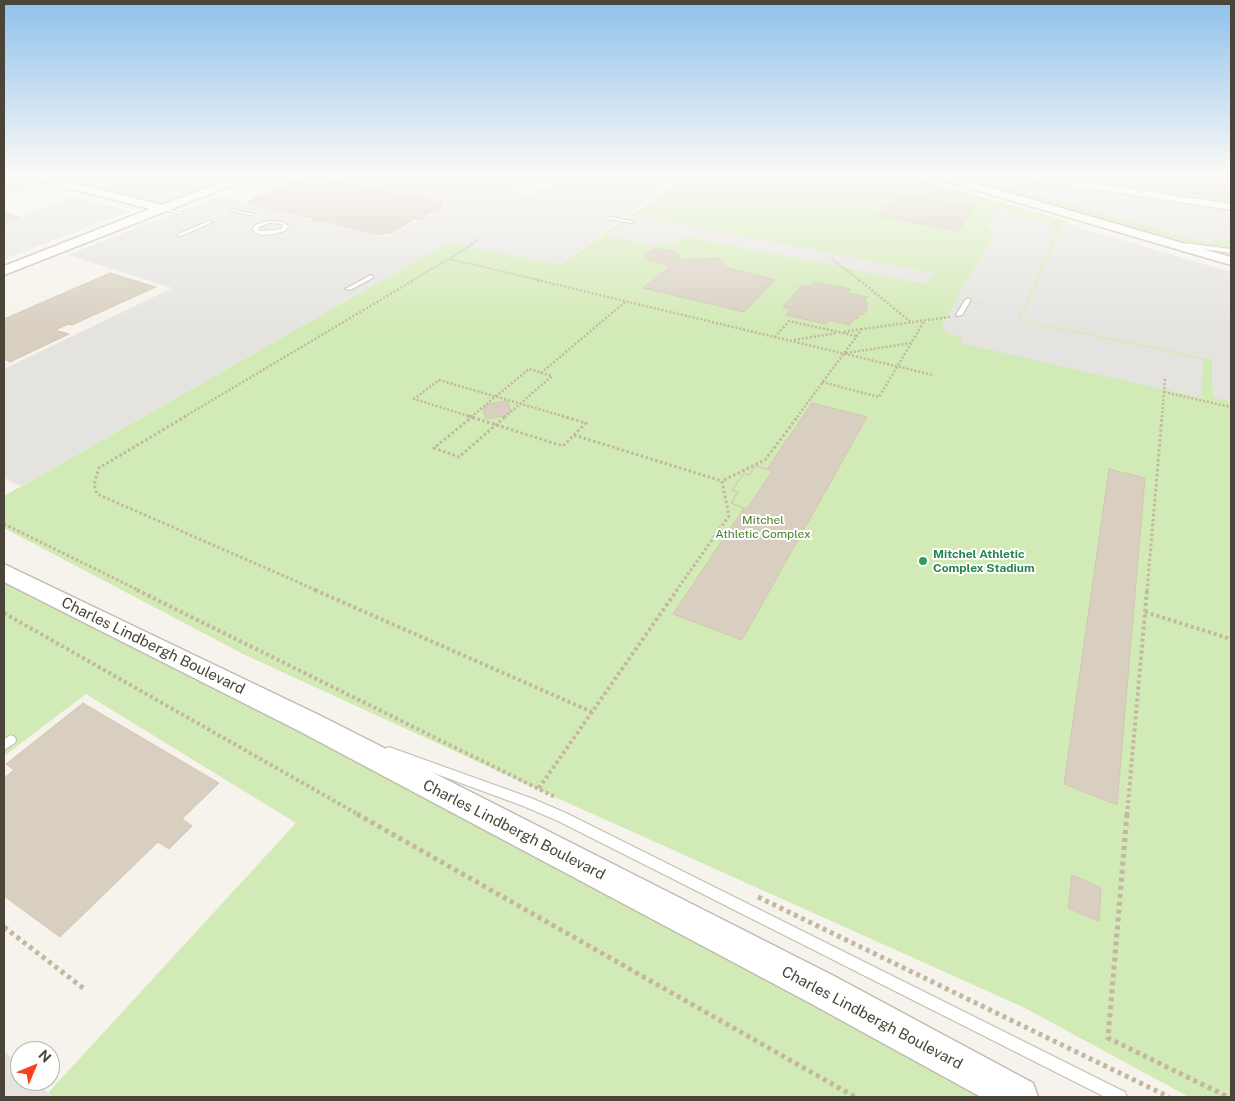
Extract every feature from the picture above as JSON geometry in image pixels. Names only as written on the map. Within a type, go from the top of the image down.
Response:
[{"type":"street","points":[[4,271],[118,226]]},
{"type":"street","points":[[1112,226],[1231,261]]},
{"type":"street","name":"Charles Lindbergh Boulevard","points":[[4,572],[309,723],[821,990],[1019,1097]]},
{"type":"lane","points":[[179,234],[199,226]]},
{"type":"lane","points":[[258,226],[255,228],[256,232],[269,233],[279,231],[285,226]]},
{"type":"lane","points":[[1165,242],[1231,251]]},
{"type":"lane","points":[[348,288],[371,277]]},
{"type":"lane","points":[[959,316],[968,300]]},
{"type":"lane","points":[[309,723],[518,798],[562,817],[1120,1097]]},
{"type":"path","points":[[479,239],[449,259],[99,468],[94,484],[97,494],[592,712]]},
{"type":"path","points":[[832,258],[911,322]]},
{"type":"path","points":[[449,259],[933,375]]},
{"type":"path","points":[[541,373],[625,301]]},
{"type":"path","points":[[791,341],[840,332],[959,316]]},
{"type":"path","points":[[822,382],[879,397],[925,320]]},
{"type":"path","points":[[775,337],[789,321],[856,336]]},
{"type":"path","points":[[574,435],[722,481],[765,460],[862,329]]},
{"type":"path","points":[[843,353],[911,343]]},
{"type":"path","points":[[529,369],[541,373],[552,376],[459,457],[434,448],[529,369]]},
{"type":"path","points":[[1165,379],[1108,1038],[1228,1097]]},
{"type":"path","points":[[439,380],[520,404],[586,423],[563,446],[414,399],[439,380]]},
{"type":"path","points":[[1164,392],[1231,407]]},
{"type":"path","points":[[539,788],[729,516],[722,481]]},
{"type":"path","points":[[1145,612],[1231,639]]},
{"type":"path","points":[[4,613],[856,1097]]},
{"type":"path","points":[[4,927],[83,988]]},
{"type":"green space","name":"Mitchel Athletic Complex","points":[[614,226],[1062,226],[1021,319],[1212,359],[1213,397],[1231,401],[1231,1097],[1189,1097],[1025,1008],[526,784],[243,654],[4,528],[4,496],[449,242],[560,265]]},
{"type":"green space","points":[[1127,226],[1231,226],[1231,253]]},
{"type":"green space","points":[[4,572],[309,723],[821,989],[1019,1097],[53,1097],[48,1093],[50,1091],[60,1091],[60,1080],[296,823],[86,694],[4,756]]},
{"type":"shaded area","points":[[4,226],[90,226],[4,259]]},
{"type":"shaded area","points":[[141,226],[342,226],[386,237],[407,226],[612,226],[560,265],[449,242],[21,486],[4,478],[4,369],[172,288],[68,255]]},
{"type":"shaded area","points":[[620,226],[694,226],[933,273],[926,284],[683,236],[672,245],[660,243],[656,246],[606,236]]},
{"type":"shaded area","points":[[987,226],[1048,226],[1047,228],[1057,230],[1019,320],[1203,359],[1201,398],[960,343],[962,338],[947,333],[941,327],[957,300],[1012,311],[956,298],[994,236]]},
{"type":"shaded area","points":[[1062,226],[1076,226],[1231,272],[1231,401],[1213,397],[1212,359],[1021,319]]},
{"type":"shaded area","points":[[1148,226],[1231,226],[1231,240],[1214,241],[1210,244]]},
{"type":"shaded area","points":[[4,1051],[10,1057],[10,1091],[47,1091],[53,1097],[4,1097]]},
{"type":"building","points":[[345,226],[403,226],[392,233],[379,235]]},
{"type":"building","points":[[933,226],[961,226],[958,231]]},
{"type":"building","points":[[661,249],[677,252],[679,254],[678,259],[681,260],[718,258],[728,268],[775,280],[744,312],[643,288],[670,266],[649,260],[645,256],[651,250]]},
{"type":"building","points":[[110,273],[156,287],[72,325],[69,324],[55,330],[69,334],[10,362],[4,359],[4,319]]},
{"type":"building","points":[[814,282],[850,289],[847,293],[868,297],[864,302],[868,303],[865,307],[868,308],[863,315],[861,314],[857,319],[854,318],[850,325],[829,320],[826,324],[786,315],[791,309],[783,307],[802,285],[809,287]]},
{"type":"building","points":[[507,401],[511,411],[504,416],[486,419],[483,409],[489,404]]},
{"type":"building","points":[[812,403],[867,417],[742,640],[673,614],[744,508],[731,503],[738,492],[732,490],[744,473],[749,475],[756,466],[767,469]]},
{"type":"building","points":[[756,466],[772,471],[747,509],[731,503],[738,492],[732,490],[744,473],[749,475]]},
{"type":"building","points":[[1109,469],[1145,478],[1117,805],[1064,784]]},
{"type":"building","points":[[83,703],[219,783],[182,819],[192,826],[169,849],[158,842],[60,937],[4,896],[4,778],[14,770],[6,764]]},
{"type":"building","points":[[1072,875],[1101,888],[1099,921],[1068,908]]},
{"type":"place","name":"Mitchel Athletic Complex Stadium","points":[[923,561]]}]
